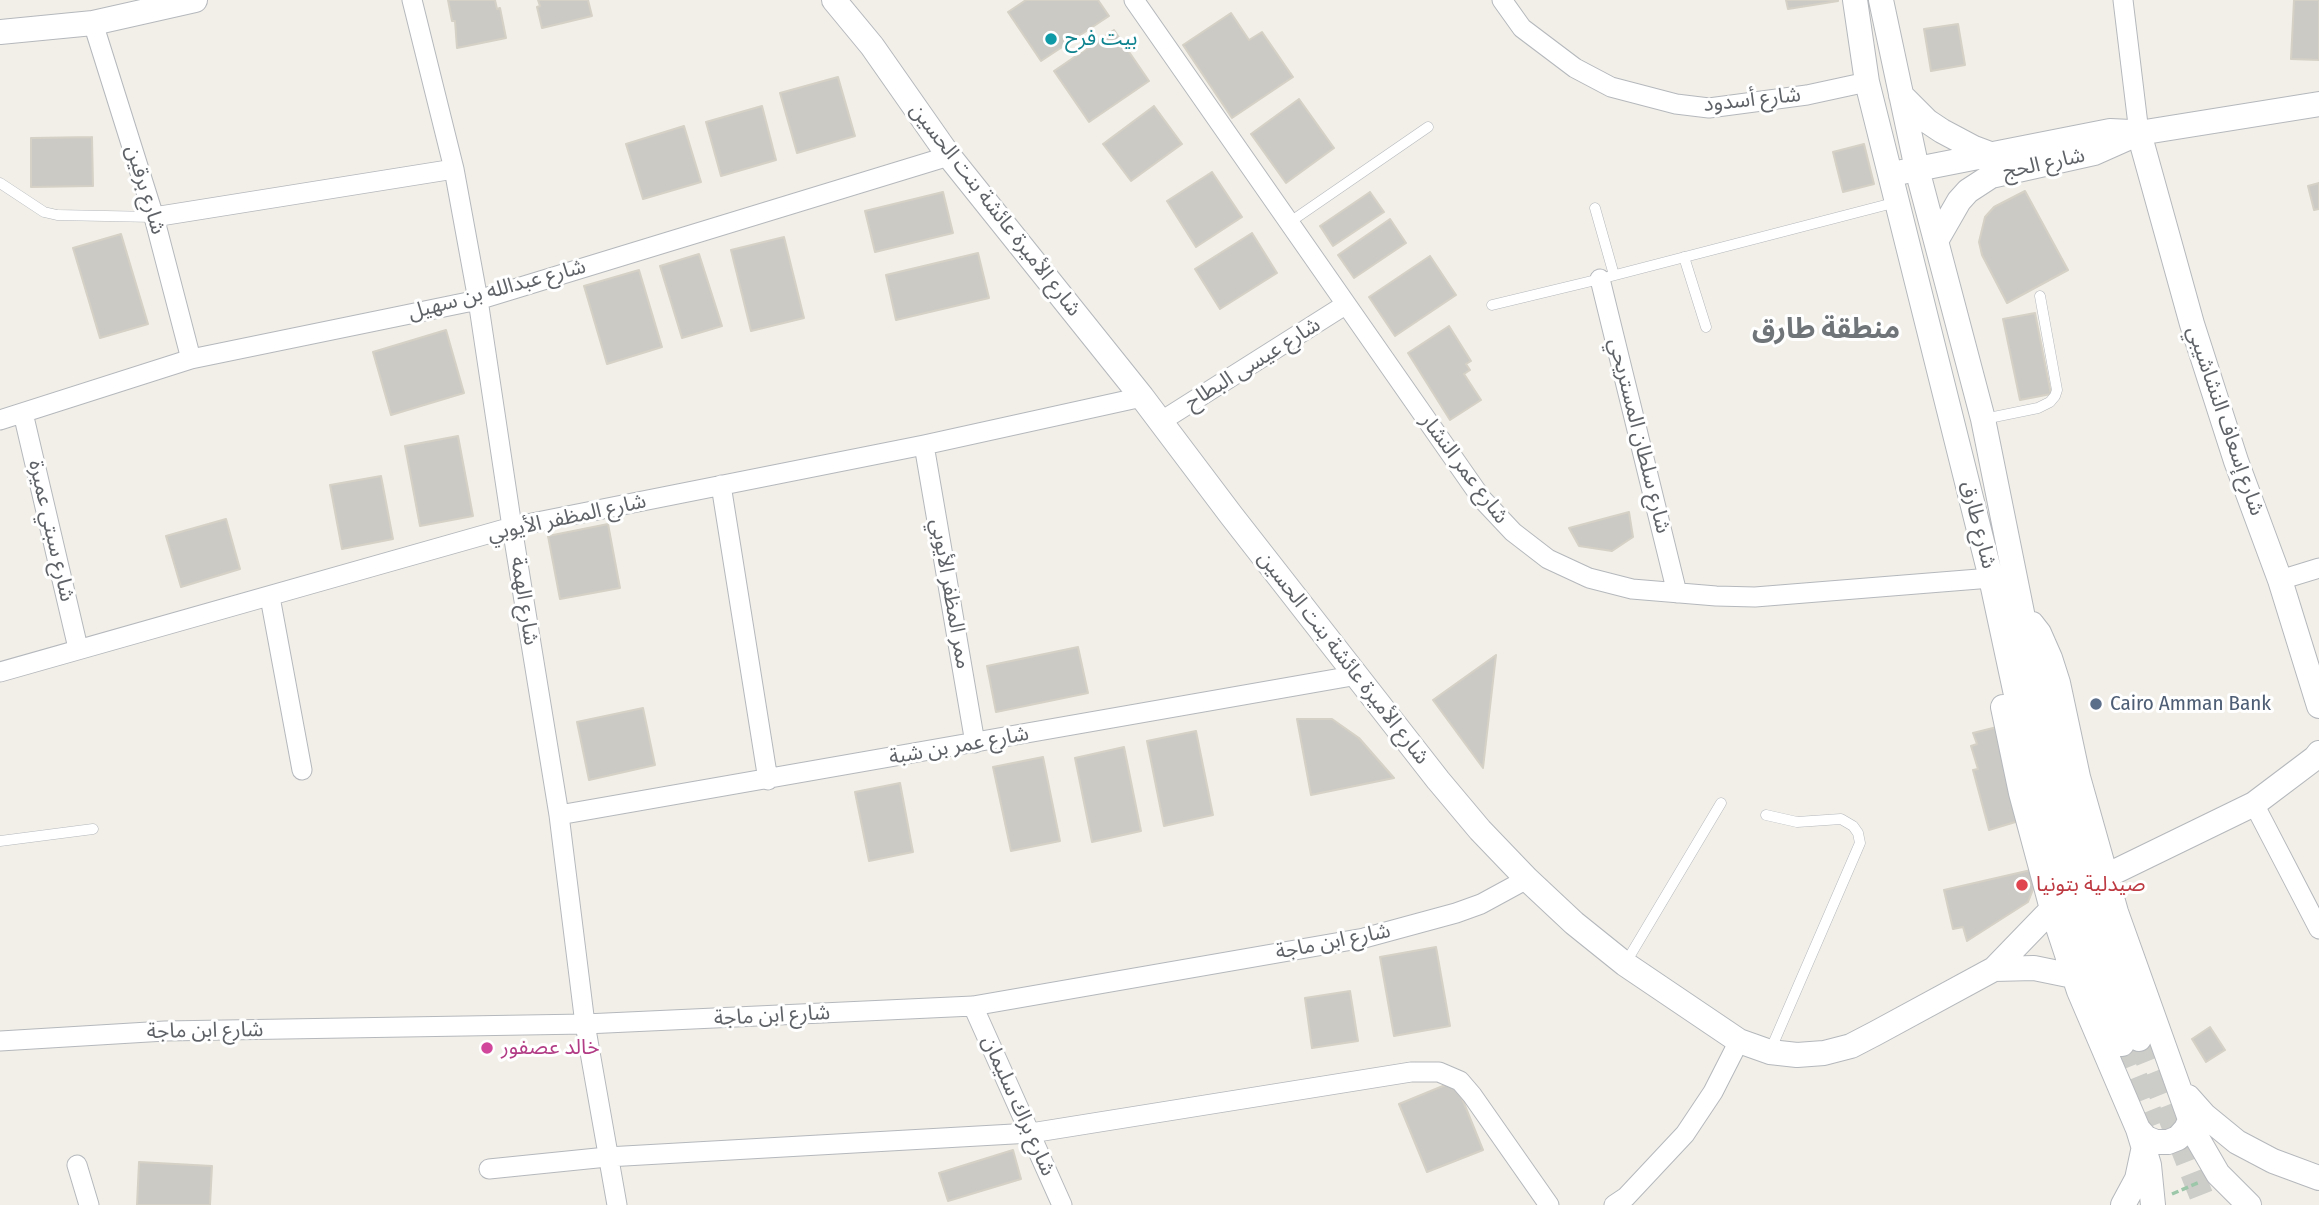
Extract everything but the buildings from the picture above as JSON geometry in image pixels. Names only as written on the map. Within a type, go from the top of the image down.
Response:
[{"type":"street","points":[[0,32],[93,23],[195,0]]},
{"type":"street","name":"شارع الهمة","points":[[412,0],[454,169],[478,300],[559,816],[585,1024],[617,1205]]},
{"type":"street","name":"شارع الأميرة عائشة بنت الحسين","points":[[834,0],[872,46],[949,156],[1142,397],[1447,790],[1480,830],[1527,879],[1574,923],[1625,964],[1739,1041],[1770,1052],[1797,1055],[1824,1053],[1850,1046],[1994,969],[2052,909]]},
{"type":"street","name":"شارع عمر النشار","points":[[1134,0],[1482,499],[1513,532],[1548,559],[1589,578],[1632,589],[1755,597],[1991,578]]},
{"type":"street","name":"شارع أسدود","points":[[1502,0],[1522,28],[1575,68],[1611,87],[1676,104],[1709,108],[1807,95],[1867,82]]},
{"type":"street","name":"شارع طارق","points":[[1856,0],[1867,82],[1991,578],[2015,691],[2066,886],[2130,1042],[2059,782],[1983,419],[1917,169],[1881,0]]},
{"type":"street","points":[[2123,0],[2139,133]]},
{"type":"street","name":"شارع برقين","points":[[93,23],[154,217],[191,359]]},
{"type":"street","points":[[1901,95],[1941,131],[1991,154]]},
{"type":"street","name":"شارع الحج","points":[[1936,242],[1959,201],[1985,179],[2005,171],[2094,153],[2139,133],[2319,104]]},
{"type":"street","name":"شارع الحج","points":[[1890,174],[2110,131],[2139,133]]},
{"type":"street","name":"شارع إسعاف النشاشيبي","points":[[2139,133],[2192,324],[2236,461],[2280,580],[2319,706]]},
{"type":"street","name":"شارع عبدالله بن سهيل","points":[[0,420],[191,359],[478,300],[949,156]]},
{"type":"street","points":[[154,217],[454,169]]},
{"type":"street","name":"شارع سلطان المستريحي","points":[[1607,277],[1677,593]]},
{"type":"street","name":"شارع عيسى البطاح","points":[[1160,422],[1345,305]]},
{"type":"street","name":"شارع المظفر الأيوبي","points":[[0,672],[512,527],[924,445],[1142,397]]},
{"type":"street","name":"شارع سبتي عميرة","points":[[23,413],[78,648]]},
{"type":"street","name":"ممر المظفر الأيوبي","points":[[924,445],[975,743]]},
{"type":"street","points":[[721,485],[768,780]]},
{"type":"street","points":[[2280,580],[2319,568]]},
{"type":"street","points":[[270,597],[302,770]]},
{"type":"street","points":[[2022,612],[2039,633],[2050,658],[2078,777],[2116,912],[2196,1136],[2223,1181],[2249,1205]]},
{"type":"street","points":[[2002,626],[1997,649],[2000,693],[2021,793],[2073,976],[2141,1138],[2149,1165],[2153,1205]]},
{"type":"street","name":"شارع عمر بن شبة","points":[[559,816],[1358,676]]},
{"type":"street","points":[[2106,876],[2254,804],[2319,753]]},
{"type":"street","points":[[2254,804],[2319,929]]},
{"type":"street","name":"شارع ابن ماجة","points":[[0,1041],[165,1031],[585,1024],[973,1006],[1364,938],[1481,904],[1527,879]]},
{"type":"street","name":"شارع الأميرة عائشة بنت الحسين","points":[[1994,969],[2034,968],[2073,976]]},
{"type":"street","name":"شارع براك سليمان","points":[[973,1006],[1062,1205]]},
{"type":"street","points":[[1623,1202],[1685,1134],[1713,1092],[1739,1041]]},
{"type":"street","points":[[489,1169],[607,1157],[1031,1133],[1411,1072],[1439,1072],[1449,1074],[1460,1081],[1549,1205]]},
{"type":"street","points":[[2181,1090],[2204,1115],[2237,1142],[2273,1161],[2319,1178]]},
{"type":"street","points":[[2141,1138],[2168,1142],[2178,1138],[2191,1118]]},
{"type":"street","points":[[2123,1205],[2137,1179],[2141,1138]]},
{"type":"street","points":[[77,1164],[89,1205]]},
{"type":"lane","points":[[1290,222],[1428,127]]},
{"type":"lane","points":[[0,183],[44,212],[57,215],[154,217]]},
{"type":"lane","points":[[1492,305],[1898,202]]},
{"type":"lane","points":[[1595,208],[1607,277]]},
{"type":"lane","points":[[1684,257],[1706,327]]},
{"type":"lane","points":[[1983,419],[2038,408],[2050,402],[2057,390],[2040,296]]},
{"type":"lane","points":[[1625,964],[1721,803]]},
{"type":"lane","points":[[1766,815],[1797,822],[1841,819],[1853,825],[1860,842],[1770,1052]]},
{"type":"lane","points":[[0,841],[93,829]]},
{"type":"tunnel","points":[[2139,1039],[2205,1205]]},
{"type":"tunnel","points":[[2122,1044],[2155,1125]]},
{"type":"place","name":"بيت فرح","points":[[1051,39]]},
{"type":"place","name":"Cairo Amman Bank","points":[[2096,704]]},
{"type":"place","name":"صيدلية بتونيا","points":[[2022,885]]},
{"type":"place","name":"خالد عصفور","points":[[487,1048]]},
{"type":"district","name":"منطقة طارق","points":[[1826,330]]}]
